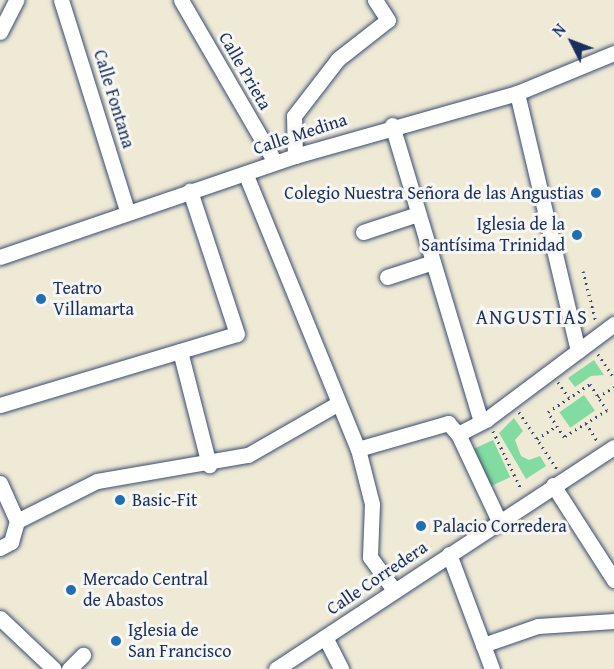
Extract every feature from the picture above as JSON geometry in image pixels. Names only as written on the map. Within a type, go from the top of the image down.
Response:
[{"type":"street","points":[[0,32],[16,0]]},
{"type":"street","name":"Calle Fontana","points":[[61,0],[127,210]]},
{"type":"street","name":"Calle Prieta","points":[[181,0],[275,162]]},
{"type":"street","points":[[295,156],[294,116],[338,59],[388,20],[375,0]]},
{"type":"street","name":"Calle Medina","points":[[0,258],[127,210],[275,162],[392,125],[517,93],[614,53]]},
{"type":"street","points":[[517,93],[578,351]]},
{"type":"street","points":[[392,125],[484,420]]},
{"type":"street","points":[[248,180],[337,404],[343,407],[358,449],[372,504],[370,557],[392,587]]},
{"type":"street","points":[[0,405],[237,334],[189,190]]},
{"type":"street","points":[[363,232],[418,214]]},
{"type":"street","points":[[387,277],[433,262]]},
{"type":"street","points":[[458,434],[484,420],[614,324]]},
{"type":"street","points":[[180,351],[208,465]]},
{"type":"street","points":[[17,521],[97,481],[132,472],[208,465],[248,454],[337,404]]},
{"type":"street","points":[[358,449],[448,423],[458,434],[499,520]]},
{"type":"street","name":"Calle Corredera","points":[[276,669],[499,520],[614,447]]},
{"type":"street","points":[[0,483],[17,521],[12,542],[0,548]]},
{"type":"street","points":[[553,485],[614,580]]},
{"type":"street","points":[[449,554],[492,669]]},
{"type":"street","points":[[0,618],[54,669]]},
{"type":"street","points":[[483,645],[538,626],[614,621]]},
{"type":"street","points":[[325,637],[340,669]]},
{"type":"street","points":[[69,669],[83,655]]},
{"type":"path","points":[[583,271],[599,335]]},
{"type":"path","points":[[606,366],[614,378]]},
{"type":"path","points":[[560,384],[569,398]]},
{"type":"path","points":[[590,384],[598,397],[607,410],[564,437],[548,412],[590,384]]},
{"type":"path","points":[[598,397],[614,387]]},
{"type":"path","points":[[511,400],[557,470]]},
{"type":"path","points":[[484,420],[521,489]]},
{"type":"path","points":[[586,423],[594,436]]},
{"type":"path","points":[[537,439],[556,426]]},
{"type":"green space","points":[[594,360],[604,375],[591,376],[575,387],[568,378]]},
{"type":"green space","points":[[584,395],[595,411],[570,428],[559,412]]},
{"type":"green space","points":[[514,418],[523,431],[515,440],[521,456],[529,460],[540,456],[546,466],[526,479],[499,433]]},
{"type":"green space","points":[[493,440],[510,477],[491,486],[474,449]]},
{"type":"place","name":"Colegio Nuestra Señora de las Angustias","points":[[596,193]]},
{"type":"place","name":"Iglesia de la Santísima Trinidad","points":[[577,235]]},
{"type":"place","name":"Teatro Villamarta","points":[[41,299]]},
{"type":"place","name":"Basic-Fit","points":[[120,500]]},
{"type":"place","name":"Palacio Corredera","points":[[421,526]]},
{"type":"place","name":"Mercado Central de Abastos","points":[[71,590]]},
{"type":"place","name":"Iglesia de San Francisco","points":[[116,641]]},
{"type":"district","name":"ANGUSTIAS","points":[[532,316]]}]
